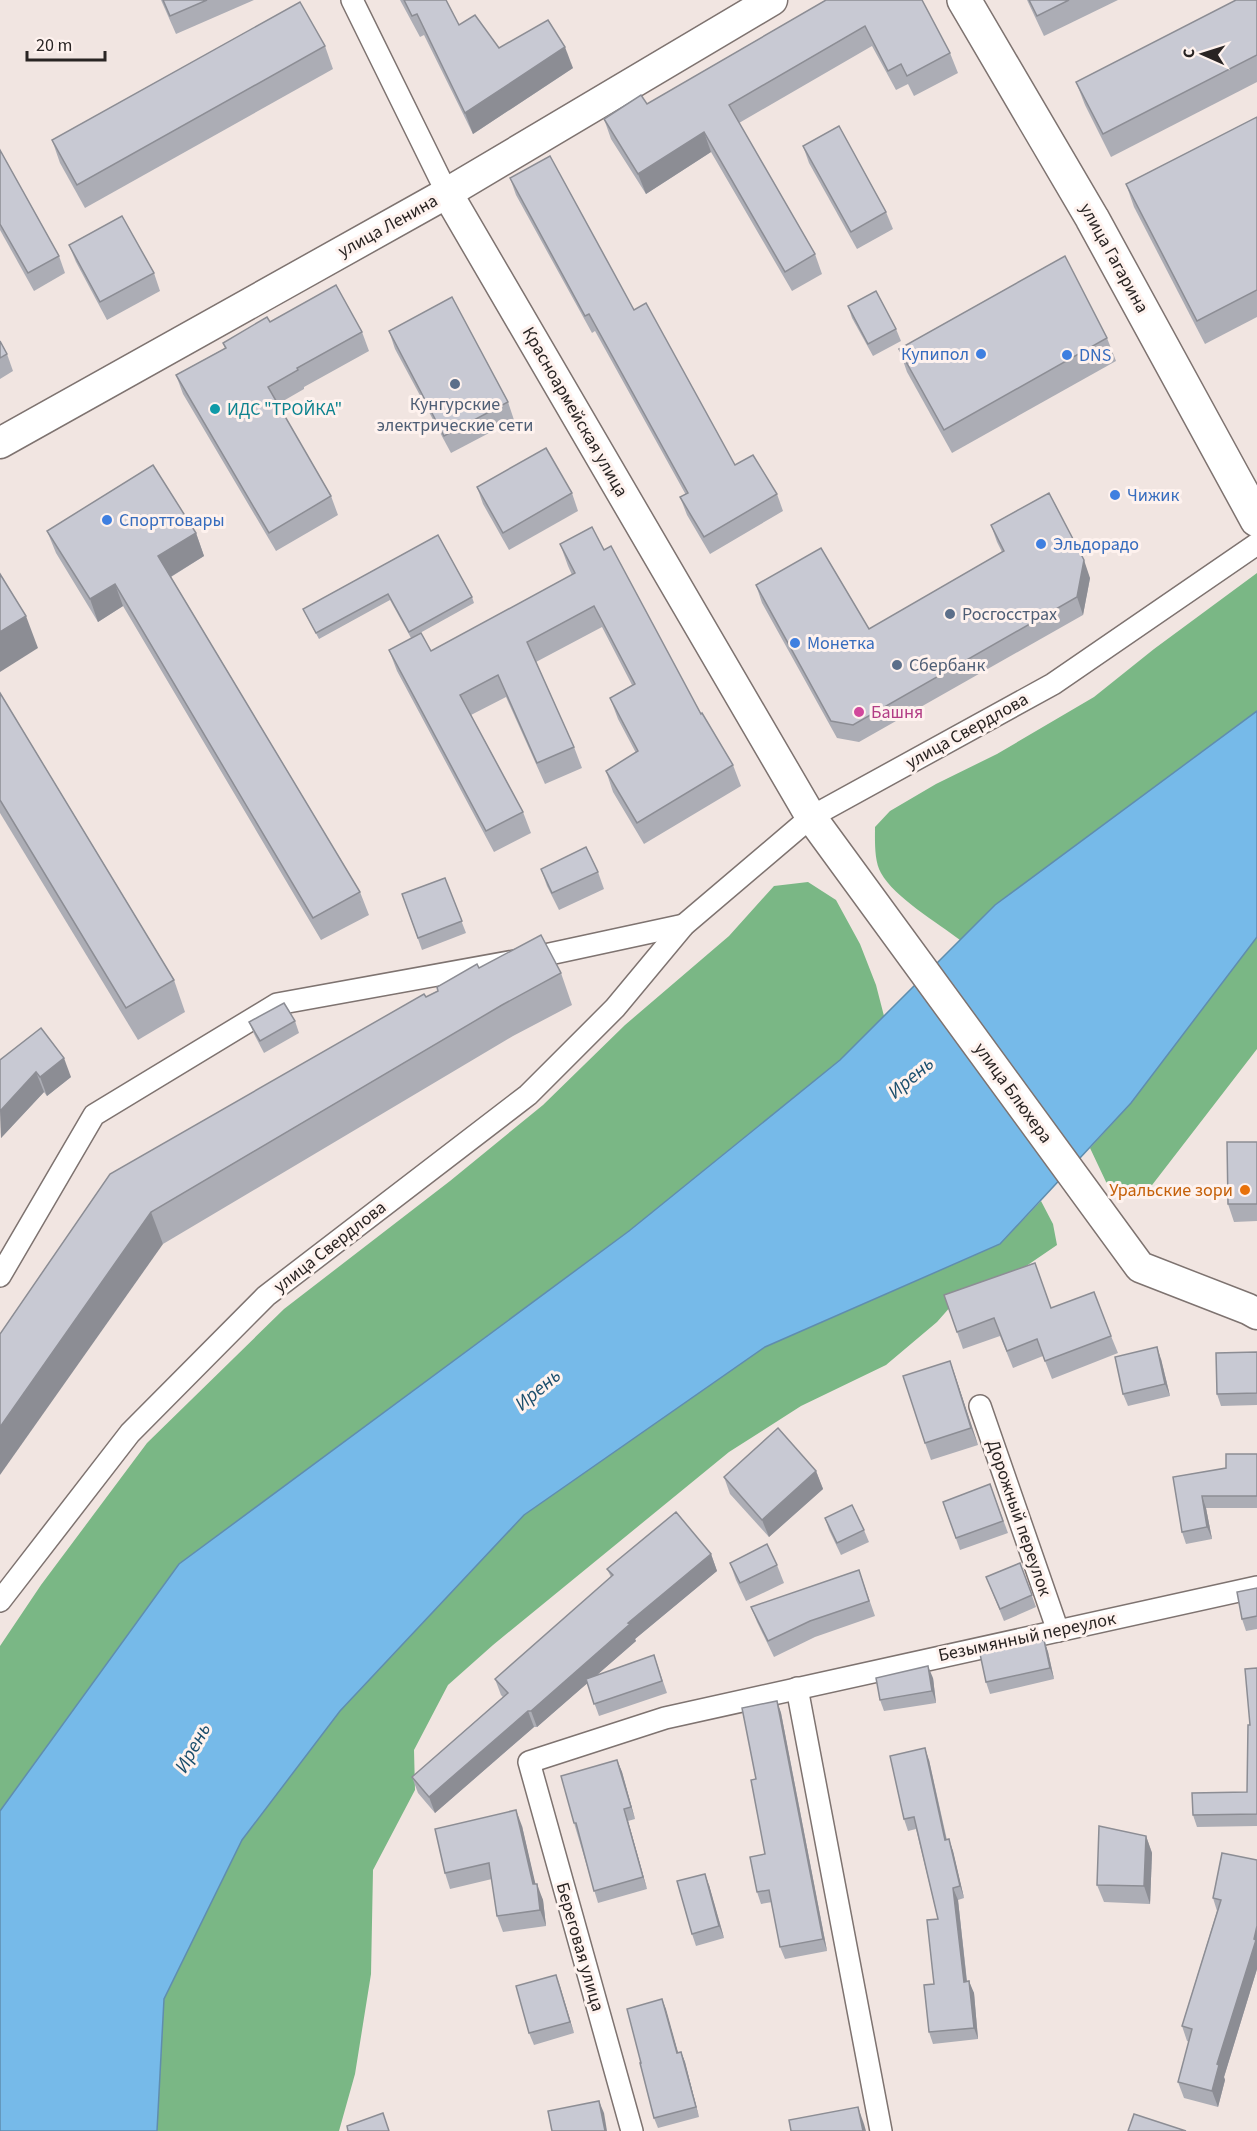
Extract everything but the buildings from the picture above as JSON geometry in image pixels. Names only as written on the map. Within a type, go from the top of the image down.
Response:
[{"type":"main road","name":"улица Гагарина","points":[[964,0],[1092,218],[1257,520]]},
{"type":"street","name":"Красноармейская улица","points":[[352,0],[447,193],[811,817]]},
{"type":"street","name":"улица Ленина","points":[[0,443],[447,193],[772,0]]},
{"type":"street","name":"улица Свердлова","points":[[1,1598],[130,1433],[266,1296],[528,1095],[615,1008],[684,925],[811,817],[1053,684],[1257,544]]},
{"type":"street","name":"улица Блюхера","points":[[811,817],[1140,1267],[1254,1309]]},
{"type":"street","name":"улица Свердлова","points":[[0,1276],[94,1115],[277,1004],[531,958],[684,925]]},
{"type":"street","name":"Дорожный переулок","points":[[980,1406],[1058,1630]]},
{"type":"street","name":"Безымянный переулок","points":[[529,1762],[665,1718],[1257,1587]]},
{"type":"street","points":[[797,1688],[881,2131]]},
{"type":"street","name":"Береговая улица","points":[[529,1762],[632,2131]]},
{"type":"green space","points":[[1257,573],[1257,711],[995,905],[960,940],[917,909],[887,882],[877,863],[875,827],[890,811],[936,784],[997,754],[1094,697],[1154,649]]},
{"type":"green space","points":[[808,882],[836,900],[860,944],[876,985],[884,1016],[840,1060],[629,1231],[179,1564],[0,1811],[0,1646],[41,1585],[147,1443],[284,1309],[450,1181],[543,1105],[625,1025],[729,936],[774,886]]},
{"type":"green space","points":[[1257,937],[1257,1049],[1149,1189],[1107,1184],[1090,1148],[1131,1103]]},
{"type":"green space","points":[[1041,1201],[1053,1224],[1057,1245],[1016,1273],[959,1297],[937,1322],[886,1365],[801,1406],[729,1452],[493,1645],[448,1685],[414,1750],[415,1790],[373,1870],[371,1974],[355,2074],[339,2131],[157,2131],[164,1999],[242,1840],[340,1711],[524,1515],[765,1347],[1000,1244]]},
{"type":"water","name":"Ирень","points":[[1257,711],[1257,937],[1131,1103],[1000,1244],[765,1347],[524,1515],[340,1711],[242,1840],[164,1999],[157,2131],[0,2131],[0,1811],[179,1564],[629,1231],[840,1060],[995,905]]},
{"type":"place","name":"Купипол","points":[[981,354]]},
{"type":"place","name":"DNS","points":[[1067,355]]},
{"type":"place","name":"Кунгурские электрические сети","points":[[455,384]]},
{"type":"place","name":"ИДС \"ТРОЙКА\"","points":[[215,409]]},
{"type":"place","name":"Чижик","points":[[1115,495]]},
{"type":"place","name":"Спорттовары","points":[[107,520]]},
{"type":"place","name":"Эльдорадо","points":[[1041,544]]},
{"type":"place","name":"Росгосстрах","points":[[950,614]]},
{"type":"place","name":"Монетка","points":[[795,643]]},
{"type":"place","name":"Сбербанк","points":[[897,665]]},
{"type":"place","name":"Башня","points":[[859,712]]},
{"type":"place","name":"Уральские зори","points":[[1245,1190]]}]
